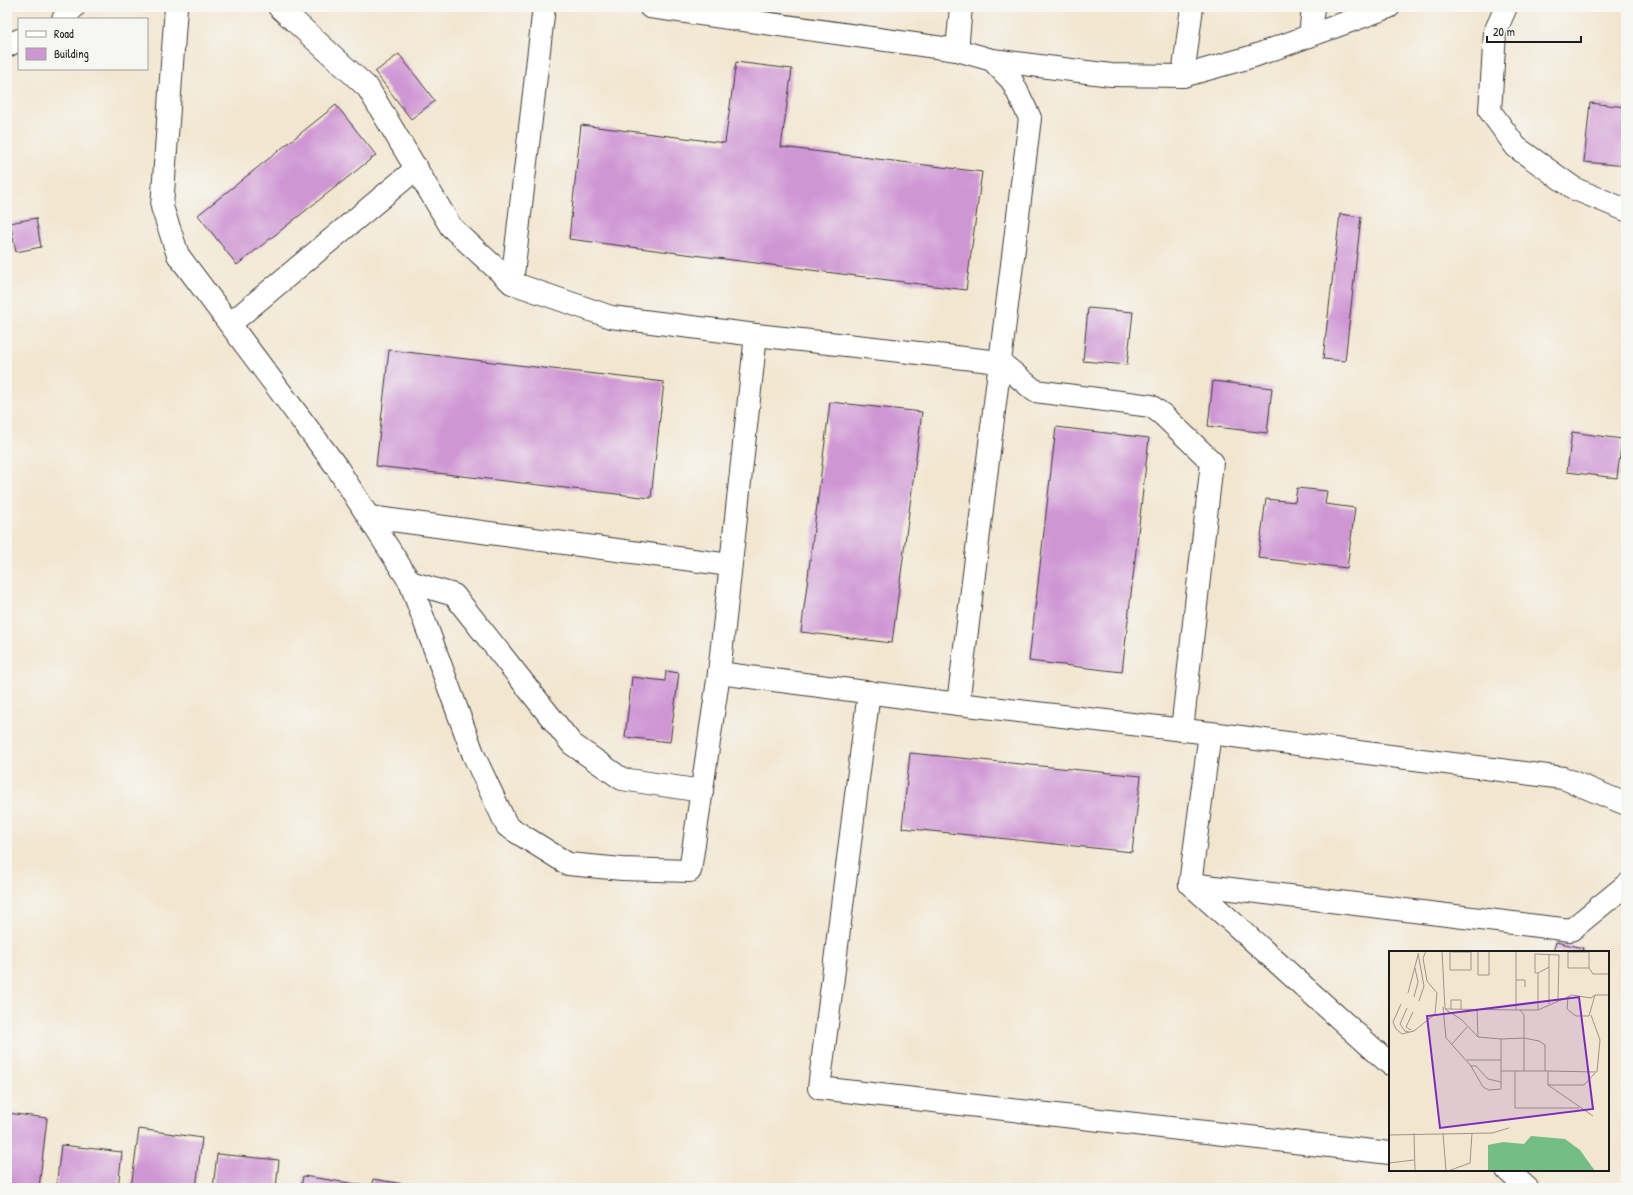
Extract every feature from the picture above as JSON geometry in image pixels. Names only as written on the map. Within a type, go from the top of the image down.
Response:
[{"type":"lane","points":[[65,18],[74,7]]},
{"type":"lane","points":[[176,7],[162,207],[178,255],[336,466],[410,582],[474,756],[507,826],[568,864],[622,869],[690,871],[719,673],[756,335]]},
{"type":"lane","points":[[279,7],[368,88],[451,227],[512,283],[611,317],[756,335],[1000,362],[1035,390],[1151,406],[1163,415],[1212,462],[1182,730]]},
{"type":"lane","points":[[512,283],[544,7]]},
{"type":"lane","points":[[650,7],[731,13],[956,50],[992,60],[1111,75],[1183,76],[1254,56],[1389,7]]},
{"type":"lane","points":[[956,50],[961,7]]},
{"type":"lane","points":[[1183,76],[1192,7]]},
{"type":"lane","points":[[1310,36],[1313,7]]},
{"type":"lane","points":[[1506,7],[1495,32],[1490,111],[1516,147],[1575,189],[1626,210]]},
{"type":"lane","points":[[7,46],[18,40]]},
{"type":"lane","points":[[958,704],[1030,118],[1012,81],[992,60]]},
{"type":"lane","points":[[230,324],[417,168]]},
{"type":"lane","points":[[369,517],[730,565]]},
{"type":"lane","points":[[410,582],[454,595],[572,744],[622,779],[702,791]]},
{"type":"lane","points":[[719,673],[958,704],[1210,733],[1563,778],[1626,804]]},
{"type":"lane","points":[[869,692],[819,1088],[1389,1153]]},
{"type":"lane","points":[[1190,884],[1210,733]]},
{"type":"lane","points":[[1190,884],[1571,930],[1626,885]]},
{"type":"lane","points":[[1190,884],[1389,1063]]},
{"type":"lane","points":[[1508,1171],[1527,1188]]},
{"type":"building","points":[[399,54],[435,101],[411,119],[375,72]]},
{"type":"building","points":[[736,62],[792,69],[781,147],[982,172],[966,290],[569,239],[581,125],[725,143]]},
{"type":"building","points":[[1590,103],[1626,107],[1626,166],[1584,162]]},
{"type":"building","points":[[336,105],[376,155],[237,265],[198,215]]},
{"type":"building","points":[[1340,214],[1361,217],[1345,361],[1323,359]]},
{"type":"building","points":[[36,218],[41,247],[16,252],[10,223]]},
{"type":"building","points":[[1088,308],[1133,312],[1127,365],[1083,361]]},
{"type":"building","points":[[389,350],[664,382],[651,498],[376,466]]},
{"type":"building","points":[[1213,381],[1272,388],[1267,433],[1208,426]]},
{"type":"building","points":[[830,402],[922,412],[892,643],[801,632]]},
{"type":"building","points":[[1056,427],[1149,438],[1122,672],[1029,661]]},
{"type":"building","points":[[1572,432],[1622,439],[1617,478],[1567,472]]},
{"type":"building","points":[[1297,488],[1327,491],[1325,504],[1355,508],[1347,568],[1258,558],[1266,499],[1295,502]]},
{"type":"building","points":[[666,671],[679,673],[670,742],[625,737],[632,677],[665,681]]},
{"type":"building","points":[[910,753],[1141,776],[1132,852],[902,828]]},
{"type":"building","points":[[1556,942],[1583,948],[1582,951],[1553,951]]},
{"type":"building","points":[[7,1113],[47,1118],[39,1188],[13,1188],[14,1184],[7,1183]]},
{"type":"building","points":[[139,1129],[202,1138],[196,1188],[131,1188]]},
{"type":"building","points":[[61,1145],[122,1152],[118,1188],[56,1188]]},
{"type":"building","points":[[217,1154],[279,1160],[276,1188],[213,1188]]},
{"type":"building","points":[[303,1176],[363,1185],[362,1188],[301,1188]]},
{"type":"building","points":[[373,1179],[422,1187],[422,1188],[371,1188]]}]
